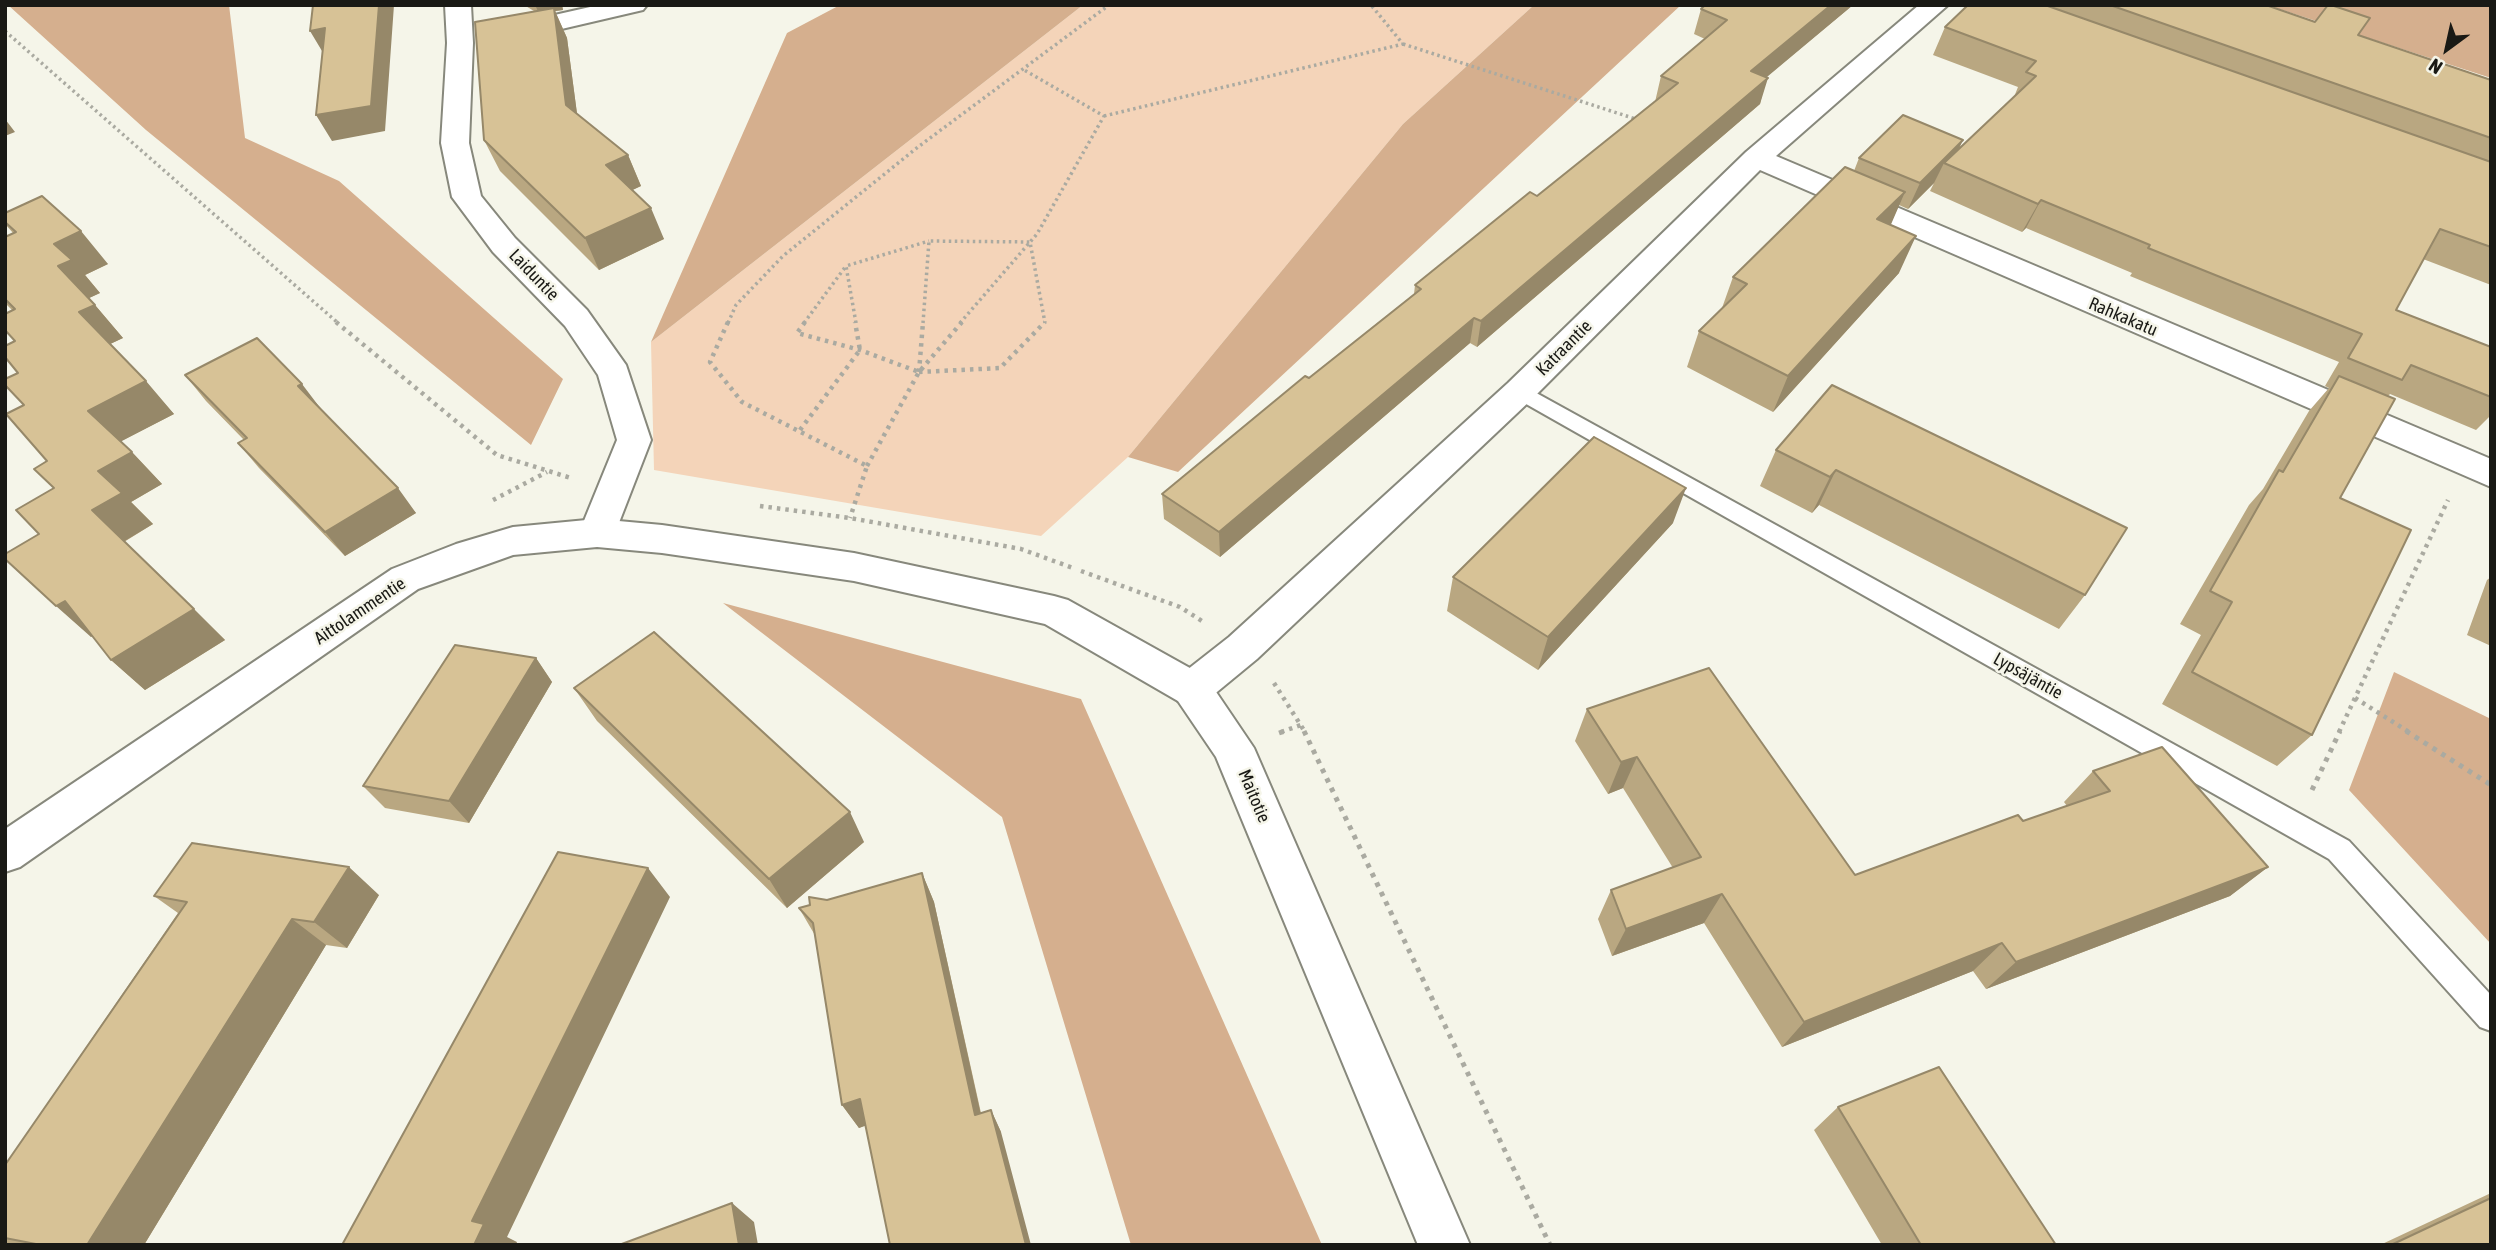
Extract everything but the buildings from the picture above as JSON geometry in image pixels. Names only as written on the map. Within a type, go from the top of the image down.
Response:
[{"type":"street","name":"Laiduntie","points":[[458,5],[460,43],[455,143],[467,197],[504,245],[576,318],[614,373],[634,440],[597,533]]},
{"type":"street","points":[[460,43],[634,5]]},
{"type":"street","name":"Katraantie","points":[[1192,690],[1243,648],[1520,391],[1756,159],[1935,5]]},
{"type":"street","name":"Rahkakatu","points":[[1756,159],[2478,469]]},
{"type":"street","name":"Aittolammentie","points":[[5,853],[405,579],[469,555],[513,541],[597,533],[663,539],[854,567]]},
{"type":"street","name":"Maitotie","points":[[854,567],[1054,611],[1192,690],[1233,748],[1444,1245]]},
{"type":"lane","name":"Lypsäjäntie","points":[[1520,391],[2339,850],[2491,1017]]},
{"type":"path","points":[[867,466],[742,402],[710,362],[736,304],[783,256],[918,147],[1109,5]]},
{"type":"path","points":[[1371,5],[1403,44]]},
{"type":"path","points":[[5,31],[345,330],[498,455],[547,472],[615,488]]},
{"type":"path","points":[[1024,70],[1104,116],[1403,44],[1651,125]]},
{"type":"path","points":[[850,518],[867,466],[919,372],[1030,242],[1104,116]]},
{"type":"path","points":[[929,241],[1030,242],[1045,324],[1000,368],[919,372],[860,350],[797,333],[846,266],[929,241]]},
{"type":"path","points":[[919,372],[929,241]]},
{"type":"path","points":[[800,430],[860,350],[846,266]]},
{"type":"path","points":[[2295,826],[2355,698],[2478,469]]},
{"type":"path","points":[[753,506],[850,518],[1021,549],[1180,607],[1243,648],[1278,688],[1301,725],[1550,1245]]},
{"type":"path","points":[[2355,698],[2491,785]]},
{"type":"shaded area","points":[[8,5],[229,5],[245,138],[339,181],[563,379],[531,445],[146,130]]},
{"type":"shaded area","points":[[840,5],[1083,5],[651,342],[787,33]]},
{"type":"shaded area","points":[[1083,5],[1534,5],[1403,124],[1128,457],[1041,536],[654,470],[651,342]]},
{"type":"shaded area","points":[[1534,5],[1681,5],[1178,472],[1128,457],[1403,124]]},
{"type":"shaded area","points":[[2267,5],[2491,5],[2491,78]]},
{"type":"shaded area","points":[[723,603],[1081,699],[1322,1245],[1131,1245],[1002,817]]},
{"type":"shaded area","points":[[2394,672],[2491,719],[2491,944],[2349,790]]}]
